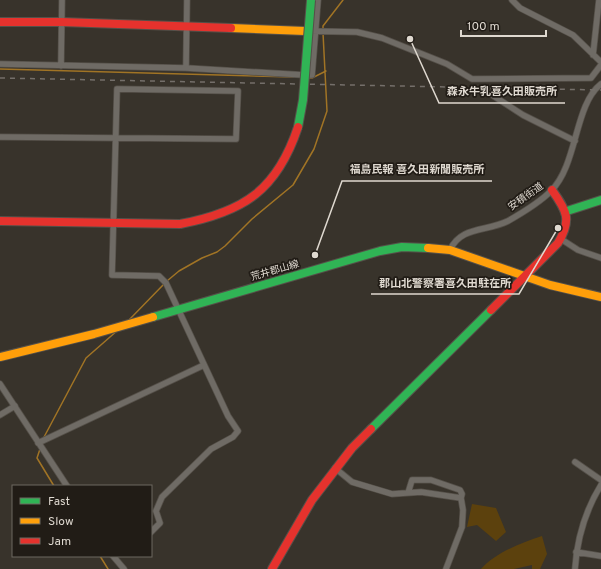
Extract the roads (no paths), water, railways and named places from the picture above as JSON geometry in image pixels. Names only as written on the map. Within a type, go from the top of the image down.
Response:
[{"type":"street","points":[[61,66],[62,0]]},
{"type":"street","points":[[186,68],[187,0]]},
{"type":"street","points":[[304,75],[307,0]]},
{"type":"street","points":[[0,221],[180,224],[204,220],[236,208],[268,184],[284,161],[295,136],[301,117],[311,0]]},
{"type":"street","points":[[0,64],[186,68],[312,75],[318,0]]},
{"type":"street","points":[[0,22],[62,22],[357,32],[382,38],[447,64],[472,79],[591,78],[601,64],[573,35],[520,8],[512,0]]},
{"type":"street","points":[[593,55],[599,0]]},
{"type":"street","name":"安積街道","points":[[450,250],[455,240],[463,234],[507,221],[552,190],[563,173],[590,99],[601,84]]},
{"type":"street","points":[[0,136],[114,139],[236,139],[238,91],[117,89],[114,139],[112,275],[159,276],[166,283],[228,416],[238,431],[237,434],[211,449],[162,497],[156,511],[160,523],[152,531]]},
{"type":"street","points":[[489,93],[523,115],[575,141]]},
{"type":"street","points":[[272,569],[312,500],[352,448],[446,356],[561,239],[567,223],[567,211],[552,190]]},
{"type":"street","points":[[567,211],[601,200]]},
{"type":"street","points":[[561,239],[578,250],[601,258]]},
{"type":"street","name":"荒井郡山線","points":[[0,357],[94,334],[380,251],[402,247],[424,246],[450,250],[565,290],[601,297]]},
{"type":"street","points":[[38,443],[204,365]]},
{"type":"street","points":[[0,384],[66,485]]},
{"type":"street","points":[[0,415],[14,406]]},
{"type":"street","points":[[574,462],[601,480]]},
{"type":"street","points":[[336,468],[352,482],[392,494],[421,492],[461,498]]},
{"type":"street","points":[[408,493],[412,480],[430,480],[460,490],[462,494],[461,498],[463,510],[462,527],[446,569]]},
{"type":"street","points":[[575,569],[576,552],[584,519],[600,488]]},
{"type":"street","points":[[576,552],[601,556]]},
{"type":"street","points":[[116,557],[124,569]]},
{"type":"waterway","points":[[323,29],[323,26],[343,0]]},
{"type":"waterway","points":[[167,281],[179,271],[202,258],[217,252],[225,246],[252,219],[293,185],[314,149],[327,111],[323,33]]},
{"type":"waterway","points":[[0,69],[294,77]]},
{"type":"waterway","points":[[308,78],[312,78],[326,71]]},
{"type":"waterway","points":[[128,321],[164,284]]},
{"type":"waterway","points":[[43,439],[86,358],[118,330]]},
{"type":"waterway","points":[[40,449],[37,458],[53,485]]},
{"type":"waterway","points":[[101,557],[108,569]]},
{"type":"railway","points":[[0,78],[601,90]]},
{"type":"place","name":"森永牛乳喜久田販売所","points":[[410,39]]},
{"type":"place","name":"郡山北警察署喜久田駐在所","points":[[558,228]]},
{"type":"place","name":"福島民報 喜久田新聞販売所","points":[[315,255]]}]
